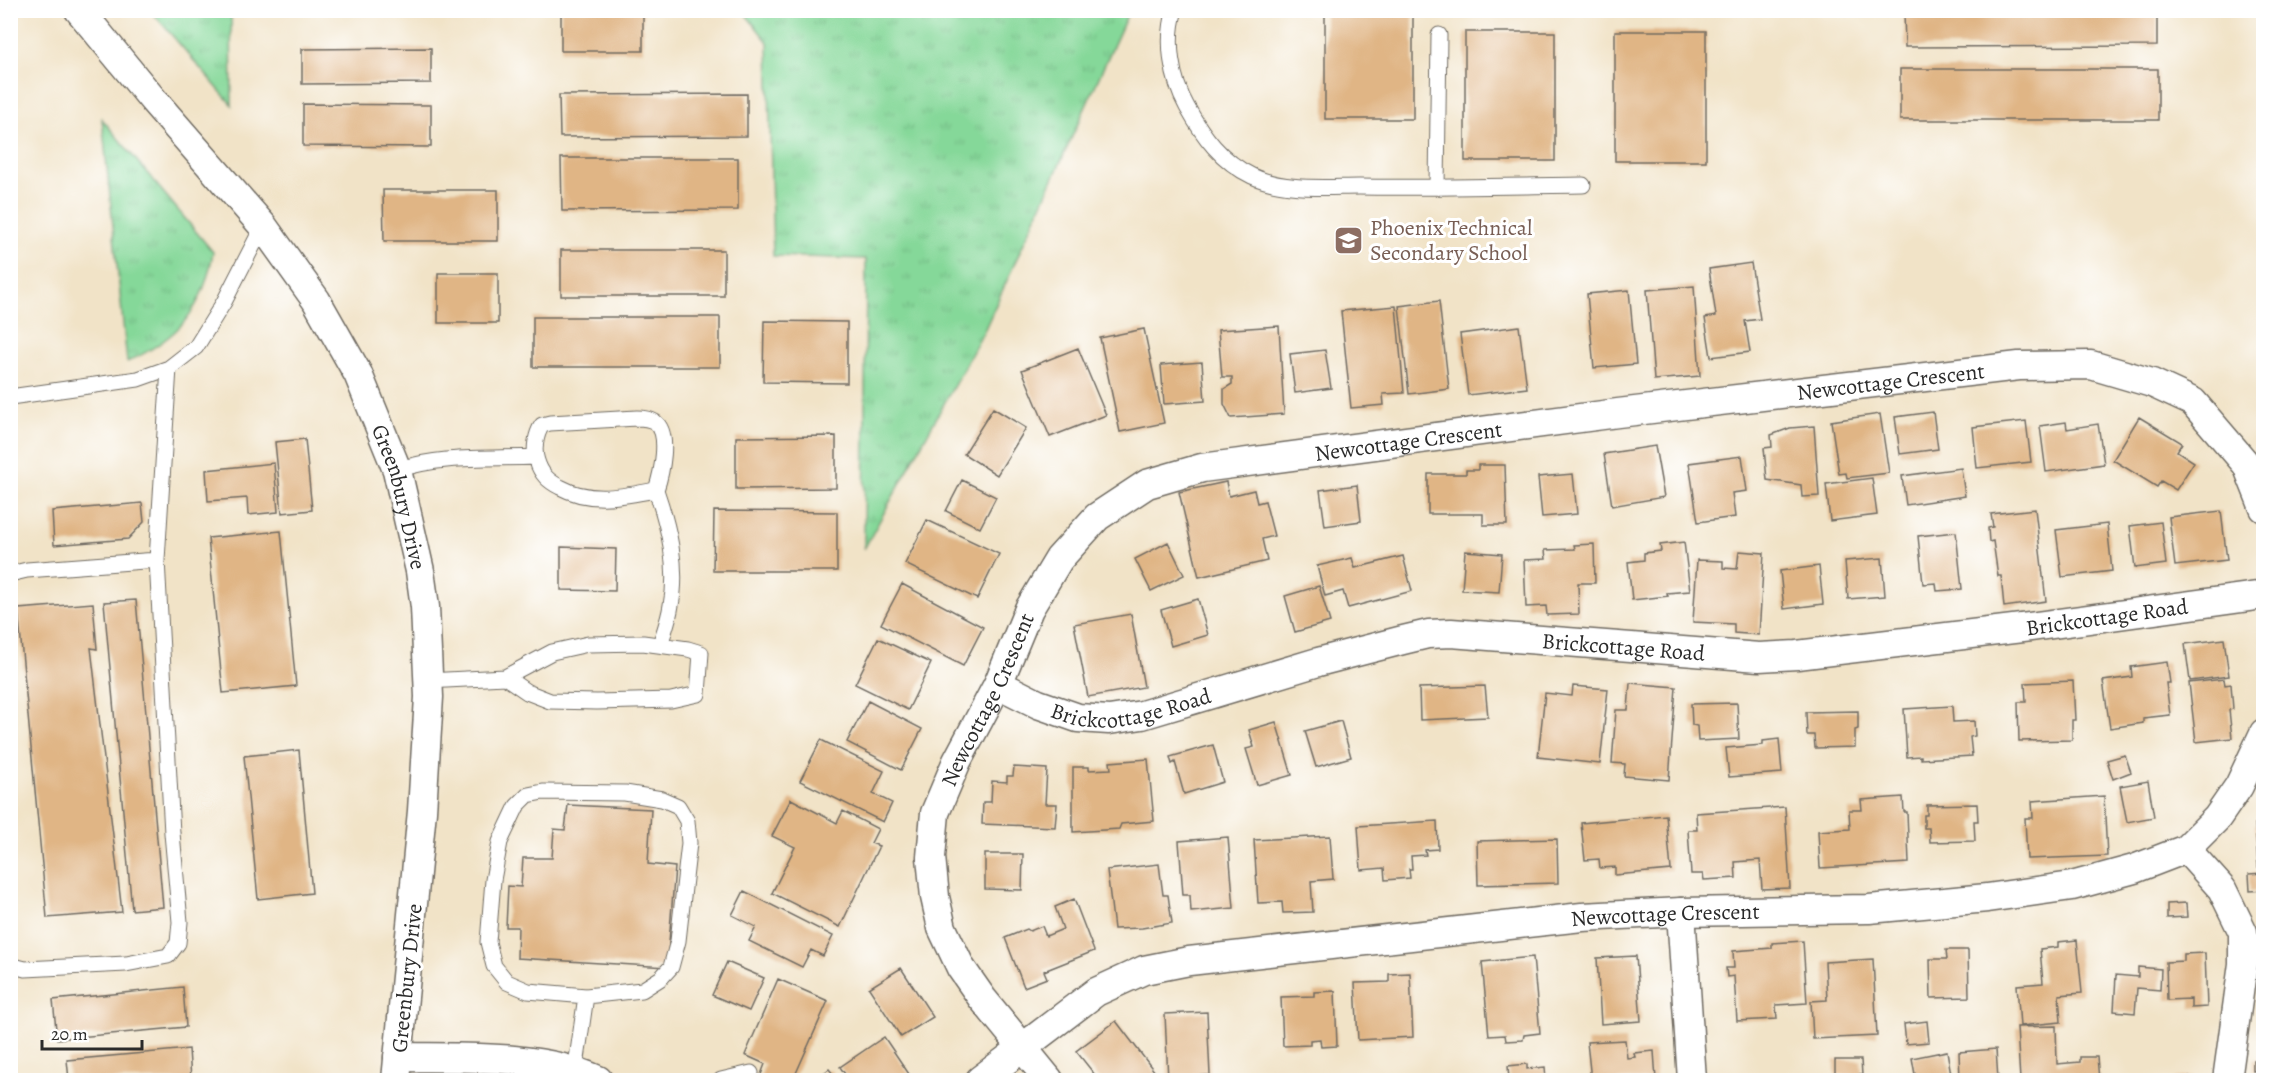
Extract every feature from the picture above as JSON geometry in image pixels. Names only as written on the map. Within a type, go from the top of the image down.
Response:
[{"type":"street","name":"Greenbury Drive","points":[[79,10],[154,101],[263,226],[316,300],[358,374],[397,470],[420,572],[425,607],[429,697],[422,811],[397,1069]]},
{"type":"street","name":"Newcottage Crescent","points":[[1023,1047],[982,998],[961,968],[942,928],[934,897],[931,857],[935,813],[957,761],[998,684],[1029,609],[1059,559],[1097,517],[1147,484],[1202,468],[1618,413],[2019,366],[2091,365],[2152,383],[2193,402],[2247,465],[2264,508]]},
{"type":"street","name":"Brickcottage Road","points":[[998,684],[1038,705],[1078,718],[1108,720],[1142,714],[1318,662],[1428,634],[1451,633],[1759,657],[1797,656],[2030,627],[2264,594]]},
{"type":"street","name":"Newcottage Crescent","points":[[980,1080],[1096,992],[1144,970],[1189,961],[1582,917],[1682,912],[1869,909],[1987,898],[2072,886],[2134,869],[2186,849],[2217,818],[2239,786],[2264,733]]},
{"type":"street","points":[[2186,849],[2222,889],[2243,932],[2243,964],[2227,1080]]},
{"type":"street","points":[[1682,912],[1692,1080]]},
{"type":"street","points":[[1023,1047],[1049,1080]]},
{"type":"street","points":[[397,1069],[508,1059],[586,1077]]},
{"type":"lane","points":[[1175,10],[1170,42],[1174,71],[1182,99],[1203,136],[1233,165],[1253,177],[1294,187],[1583,185]]},
{"type":"lane","points":[[1437,187],[1438,35]]},
{"type":"lane","points":[[10,398],[138,379],[169,368],[196,346],[224,302],[263,226]]},
{"type":"lane","points":[[10,965],[25,969],[126,964],[168,956],[178,943],[180,922],[172,832],[158,560],[169,368]]},
{"type":"lane","points":[[656,490],[624,497],[591,498],[570,492],[550,482],[541,472],[536,457],[537,436],[542,425],[615,419],[647,419],[661,428],[664,440],[660,480],[656,490],[669,530],[672,604],[660,645]]},
{"type":"lane","points":[[397,470],[416,463],[440,460],[536,457]]},
{"type":"lane","points":[[10,573],[158,560]]},
{"type":"lane","points":[[427,681],[506,677],[552,652],[576,647],[621,643],[660,645],[701,653],[698,694],[671,700],[550,701],[527,692],[506,677]]},
{"type":"lane","points":[[543,792],[625,793],[662,799],[678,806],[687,821],[689,843],[682,917],[671,967],[662,978],[642,990],[586,996],[528,991],[507,982],[494,966],[488,942],[493,880],[500,842],[517,806],[528,795],[543,792]]},
{"type":"lane","points":[[586,996],[586,1077]]},
{"type":"lane","points":[[721,1080],[751,1073]]},
{"type":"green space","points":[[151,11],[231,11],[232,105]]},
{"type":"green space","points":[[743,11],[1129,11],[984,331],[864,549],[866,259],[773,256],[768,42]]},
{"type":"green space","points":[[102,119],[213,252],[203,290],[196,306],[186,319],[161,343],[127,362]]},
{"type":"building","points":[[561,10],[643,10],[643,51],[561,51]]},
{"type":"building","points":[[1325,10],[1413,10],[1413,119],[1325,119]]},
{"type":"building","points":[[1904,10],[2157,10],[2157,46],[1905,47]]},
{"type":"building","points":[[1615,31],[1706,31],[1706,161],[1615,161]]},
{"type":"building","points":[[1465,32],[1555,32],[1555,161],[1465,161]]},
{"type":"building","points":[[431,48],[431,83],[302,84],[302,49]]},
{"type":"building","points":[[1900,69],[2158,69],[2158,120],[1900,120]]},
{"type":"building","points":[[747,94],[747,136],[560,137],[559,95]]},
{"type":"building","points":[[303,104],[431,105],[431,147],[303,146]]},
{"type":"building","points":[[561,158],[738,158],[738,210],[562,211]]},
{"type":"building","points":[[383,190],[498,190],[498,241],[384,241]]},
{"type":"building","points":[[561,250],[724,250],[724,296],[561,296]]},
{"type":"building","points":[[1751,263],[1760,319],[1745,321],[1750,352],[1711,357],[1705,318],[1716,316],[1709,269]]},
{"type":"building","points":[[438,273],[498,273],[498,323],[438,323]]},
{"type":"building","points":[[1694,286],[1700,376],[1654,380],[1647,290]]},
{"type":"building","points":[[1629,290],[1636,364],[1594,368],[1587,294]]},
{"type":"building","points":[[1439,301],[1449,389],[1409,394],[1399,306]]},
{"type":"building","points":[[1396,306],[1404,393],[1383,394],[1384,405],[1351,408],[1341,311]]},
{"type":"building","points":[[533,317],[720,317],[720,367],[533,367]]},
{"type":"building","points":[[764,321],[847,322],[847,383],[763,382]]},
{"type":"building","points":[[1279,326],[1284,414],[1231,418],[1224,404],[1224,389],[1232,384],[1232,377],[1222,377],[1218,330]]},
{"type":"building","points":[[1519,326],[1527,388],[1468,395],[1460,334]]},
{"type":"building","points":[[1144,329],[1164,423],[1120,432],[1100,338]]},
{"type":"building","points":[[1078,348],[1106,415],[1050,437],[1022,370]]},
{"type":"building","points":[[1325,350],[1331,388],[1295,393],[1290,354]]},
{"type":"building","points":[[1202,362],[1205,401],[1164,404],[1161,365]]},
{"type":"building","points":[[993,408],[1026,428],[997,475],[964,454]]},
{"type":"building","points":[[1933,412],[1938,449],[1900,454],[1895,417]]},
{"type":"building","points":[[1880,414],[1889,473],[1847,478],[1846,473],[1839,474],[1831,421]]},
{"type":"building","points":[[2139,417],[2182,443],[2177,451],[2194,462],[2176,490],[2161,481],[2157,487],[2113,460]]},
{"type":"building","points":[[2026,421],[2031,462],[1977,468],[1973,427]]},
{"type":"building","points":[[2066,422],[2067,429],[2098,424],[2104,464],[2046,472],[2040,426]]},
{"type":"building","points":[[1814,426],[1819,496],[1802,497],[1801,485],[1767,480],[1764,448],[1772,447],[1771,435],[1790,428]]},
{"type":"building","points":[[836,436],[836,488],[736,489],[736,437]]},
{"type":"building","points":[[305,439],[312,510],[282,513],[275,442]]},
{"type":"building","points":[[1655,446],[1664,497],[1612,506],[1604,454]]},
{"type":"building","points":[[1742,456],[1747,491],[1732,493],[1735,517],[1698,522],[1689,463]]},
{"type":"building","points":[[274,463],[278,512],[248,515],[247,498],[208,501],[206,470]]},
{"type":"building","points":[[1478,465],[1505,465],[1507,525],[1483,525],[1483,514],[1428,514],[1428,474],[1466,474],[1466,470],[1478,470]]},
{"type":"building","points":[[1961,468],[1965,496],[1906,505],[1902,476]]},
{"type":"building","points":[[1573,474],[1577,514],[1542,517],[1538,477]]},
{"type":"building","points":[[1872,478],[1877,515],[1830,521],[1826,484]]},
{"type":"building","points":[[962,480],[996,497],[980,528],[946,511]]},
{"type":"building","points":[[1226,482],[1229,496],[1254,490],[1257,503],[1265,501],[1274,536],[1262,539],[1267,561],[1199,577],[1179,492]]},
{"type":"building","points":[[1357,485],[1361,521],[1325,526],[1320,490]]},
{"type":"building","points":[[142,503],[144,522],[128,539],[54,545],[52,511]]},
{"type":"building","points":[[2035,509],[2046,601],[2004,607],[2001,576],[1998,576],[1993,541],[1989,542],[1988,528],[1993,527],[1991,514]]},
{"type":"building","points":[[714,511],[837,512],[837,571],[713,571]]},
{"type":"building","points":[[2221,511],[2227,560],[2175,566],[2169,517]]},
{"type":"building","points":[[927,520],[999,554],[977,599],[905,564]]},
{"type":"building","points":[[2161,522],[2166,564],[2135,568],[2130,526]]},
{"type":"building","points":[[2107,524],[2112,571],[2062,577],[2056,530]]},
{"type":"building","points":[[281,531],[296,686],[223,693],[208,538]]},
{"type":"building","points":[[1956,532],[1962,589],[1937,591],[1936,583],[1923,584],[1918,536]]},
{"type":"building","points":[[1168,542],[1184,575],[1151,591],[1135,559]]},
{"type":"building","points":[[1684,542],[1690,591],[1632,600],[1628,562],[1644,560],[1644,553],[1661,551],[1660,545]]},
{"type":"building","points":[[1594,544],[1595,583],[1578,583],[1579,614],[1547,615],[1546,606],[1526,607],[1524,560],[1546,559],[1545,550],[1575,549],[1574,545]]},
{"type":"building","points":[[561,547],[616,549],[615,591],[561,590]]},
{"type":"building","points":[[1465,551],[1502,554],[1499,592],[1462,590]]},
{"type":"building","points":[[1739,551],[1764,553],[1759,635],[1734,633],[1734,624],[1693,622],[1697,560],[1723,561],[1723,568],[1737,569]]},
{"type":"building","points":[[1403,556],[1412,591],[1348,608],[1343,591],[1325,596],[1317,566],[1352,558],[1355,568]]},
{"type":"building","points":[[1882,558],[1885,596],[1848,599],[1845,561]]},
{"type":"building","points":[[1819,566],[1823,604],[1784,609],[1780,571]]},
{"type":"building","points":[[902,584],[983,627],[963,666],[881,624]]},
{"type":"building","points":[[1319,586],[1330,622],[1295,632],[1285,596]]},
{"type":"building","points":[[1198,599],[1208,635],[1171,646],[1161,610]]},
{"type":"building","points":[[136,600],[163,907],[132,910],[104,602]]},
{"type":"building","points":[[93,603],[97,649],[91,648],[122,912],[47,918],[18,609]]},
{"type":"building","points":[[1131,614],[1144,687],[1088,697],[1074,624]]},
{"type":"building","points":[[878,638],[931,663],[908,710],[855,684]]},
{"type":"building","points":[[2224,639],[2229,676],[2190,681],[2185,644]]},
{"type":"building","points":[[2167,662],[2170,683],[2166,683],[2170,715],[2143,718],[2143,723],[2110,728],[2103,681],[2132,677],[2131,667]]},
{"type":"building","points":[[2224,679],[2225,685],[2231,684],[2233,709],[2229,710],[2232,738],[2196,742],[2189,683]]},
{"type":"building","points":[[2073,681],[2075,720],[2072,720],[2072,740],[2019,741],[2018,702],[2026,702],[2025,683]]},
{"type":"building","points":[[1630,683],[1676,687],[1669,780],[1624,776],[1625,764],[1612,763],[1616,710],[1628,710]]},
{"type":"building","points":[[1485,686],[1488,717],[1420,720],[1419,688]]},
{"type":"building","points":[[1573,686],[1608,689],[1600,764],[1538,757],[1545,693],[1572,696]]},
{"type":"building","points":[[868,701],[922,729],[901,770],[847,742]]},
{"type":"building","points":[[1737,703],[1739,739],[1698,741],[1697,726],[1692,725],[1691,704]]},
{"type":"building","points":[[1952,706],[1953,722],[1974,721],[1975,736],[1970,737],[1972,756],[1921,759],[1921,756],[1907,757],[1904,709]]},
{"type":"building","points":[[1858,711],[1855,747],[1815,748],[1814,735],[1807,735],[1806,712]]},
{"type":"building","points":[[1341,721],[1351,757],[1316,767],[1305,731]]},
{"type":"building","points":[[1276,722],[1292,775],[1257,785],[1246,749],[1254,747],[1249,730]]},
{"type":"building","points":[[1779,739],[1782,773],[1729,777],[1726,748],[1763,745],[1763,741]]},
{"type":"building","points":[[821,740],[884,771],[873,794],[892,803],[883,822],[800,781]]},
{"type":"building","points":[[1213,745],[1223,782],[1184,794],[1175,762],[1172,764],[1170,757]]},
{"type":"building","points":[[299,750],[312,893],[258,899],[244,756]]},
{"type":"building","points":[[2125,755],[2131,772],[2113,779],[2107,760]]},
{"type":"building","points":[[1148,759],[1154,821],[1121,824],[1119,829],[1073,832],[1073,767],[1089,767],[1089,770],[1111,769],[1110,762]]},
{"type":"building","points":[[1014,767],[1047,769],[1045,804],[1057,804],[1055,827],[982,824],[983,802],[991,802],[992,781],[1007,782],[1007,776],[1013,776]]},
{"type":"building","points":[[2148,781],[2154,817],[2127,822],[2120,786]]},
{"type":"building","points":[[2104,796],[2107,856],[2027,859],[2025,818],[2033,818],[2032,801]]},
{"type":"building","points":[[1903,797],[1904,812],[1907,812],[1909,863],[1820,868],[1818,831],[1850,829],[1849,810],[1862,810],[1861,800]]},
{"type":"building","points":[[791,799],[837,823],[843,811],[878,829],[871,843],[879,846],[840,927],[772,893],[795,847],[772,836]]},
{"type":"building","points":[[1977,804],[1978,821],[1974,821],[1975,841],[1930,842],[1929,828],[1924,828],[1927,805]]},
{"type":"building","points":[[568,805],[651,809],[648,864],[675,867],[667,967],[517,958],[518,927],[506,927],[508,886],[521,887],[523,858],[552,858],[554,829],[565,830]]},
{"type":"building","points":[[1785,807],[1790,888],[1762,889],[1760,860],[1735,862],[1736,878],[1704,880],[1703,874],[1691,874],[1688,830],[1697,830],[1696,813]]},
{"type":"building","points":[[1666,815],[1671,870],[1615,875],[1615,867],[1600,868],[1599,859],[1585,860],[1581,823]]},
{"type":"building","points":[[1437,821],[1438,849],[1425,850],[1426,855],[1411,856],[1410,878],[1385,880],[1384,868],[1361,870],[1358,826]]},
{"type":"building","points":[[2255,824],[2264,824],[2264,866],[2258,867]]},
{"type":"building","points":[[1330,836],[1333,879],[1311,881],[1313,912],[1283,913],[1282,902],[1258,903],[1254,840]]},
{"type":"building","points":[[1228,837],[1234,908],[1191,912],[1190,895],[1183,895],[1179,841]]},
{"type":"building","points":[[1557,839],[1558,883],[1478,885],[1477,841]]},
{"type":"building","points":[[985,854],[1023,854],[1022,890],[985,889]]},
{"type":"building","points":[[1159,864],[1163,895],[1168,895],[1172,923],[1142,928],[1114,929],[1107,870]]},
{"type":"building","points":[[2264,873],[2264,890],[2250,891],[2249,874]]},
{"type":"building","points":[[744,891],[833,936],[823,956],[811,950],[802,967],[749,941],[756,927],[732,915]]},
{"type":"building","points":[[1074,899],[1094,951],[1044,971],[1047,978],[1024,987],[1005,938],[1042,926],[1046,936],[1063,929],[1055,907]]},
{"type":"building","points":[[2186,903],[2187,917],[2167,918],[2167,904]]},
{"type":"building","points":[[2077,940],[2082,993],[2059,995],[2061,1022],[2020,1026],[2017,985],[2043,983],[2040,949],[2058,947],[2058,942]]},
{"type":"building","points":[[1803,941],[1807,1003],[1776,1005],[1777,1019],[1737,1021],[1734,976],[1727,977],[1726,968],[1734,968],[1733,951],[1772,948],[1772,943]]},
{"type":"building","points":[[1946,950],[1968,950],[1969,997],[1931,998],[1930,959],[1947,959]]},
{"type":"building","points":[[2205,953],[2207,1007],[2191,1008],[2191,999],[2167,1000],[2166,962],[2184,961],[2184,954]]},
{"type":"building","points":[[1636,956],[1641,1021],[1601,1024],[1597,958]]},
{"type":"building","points":[[1533,957],[1540,1033],[1524,1035],[1523,1040],[1506,1041],[1505,1035],[1489,1036],[1482,962]]},
{"type":"building","points":[[1873,959],[1877,1036],[1813,1039],[1811,1001],[1827,1000],[1825,962]]},
{"type":"building","points":[[727,962],[764,978],[749,1011],[712,995]]},
{"type":"building","points":[[2138,967],[2161,969],[2160,990],[2137,988],[2135,1013],[2114,1011],[2116,975],[2138,977]]},
{"type":"building","points":[[901,968],[933,1017],[901,1037],[869,988]]},
{"type":"building","points":[[1410,973],[1413,1037],[1358,1040],[1355,983],[1389,982],[1389,974]]},
{"type":"building","points":[[778,979],[828,1001],[793,1080],[759,1080],[765,1064],[745,1055]]},
{"type":"building","points":[[183,987],[186,1027],[57,1039],[53,1000]]},
{"type":"building","points":[[1335,991],[1337,1046],[1321,1047],[1320,1039],[1310,1040],[1310,1045],[1283,1046],[1281,997],[1314,996],[1314,992]]},
{"type":"building","points":[[1207,1012],[1210,1075],[1168,1080],[1165,1014]]},
{"type":"building","points":[[1116,1021],[1161,1080],[1099,1080],[1076,1051]]},
{"type":"building","points":[[1927,1021],[1929,1042],[1906,1044],[1904,1024]]},
{"type":"building","points":[[2056,1026],[2057,1064],[2080,1062],[2080,1057],[2097,1057],[2099,1080],[2020,1080],[2017,1027]]},
{"type":"building","points":[[884,1037],[913,1080],[849,1080],[840,1067]]},
{"type":"building","points":[[1625,1040],[1627,1058],[1635,1057],[1634,1053],[1654,1051],[1656,1080],[1591,1080],[1587,1042]]},
{"type":"building","points":[[189,1049],[191,1080],[69,1080],[67,1060]]},
{"type":"building","points":[[1996,1049],[1998,1080],[1960,1080],[1959,1052]]},
{"type":"building","points":[[1947,1051],[1952,1080],[1916,1080],[1912,1058]]},
{"type":"building","points":[[2264,1059],[2264,1070],[2253,1071],[2253,1060]]},
{"type":"building","points":[[1835,1060],[1861,1060],[1862,1075],[1835,1075]]},
{"type":"building","points":[[1527,1064],[1527,1069],[1545,1067],[1546,1080],[1509,1080],[1508,1066]]},
{"type":"building","points":[[829,1069],[838,1080],[814,1080]]},
{"type":"building","points":[[2193,1077],[2193,1080],[2174,1080],[2174,1078]]},
{"type":"place","name":"Phoenix Technical Secondary School","points":[[1349,240]]}]
